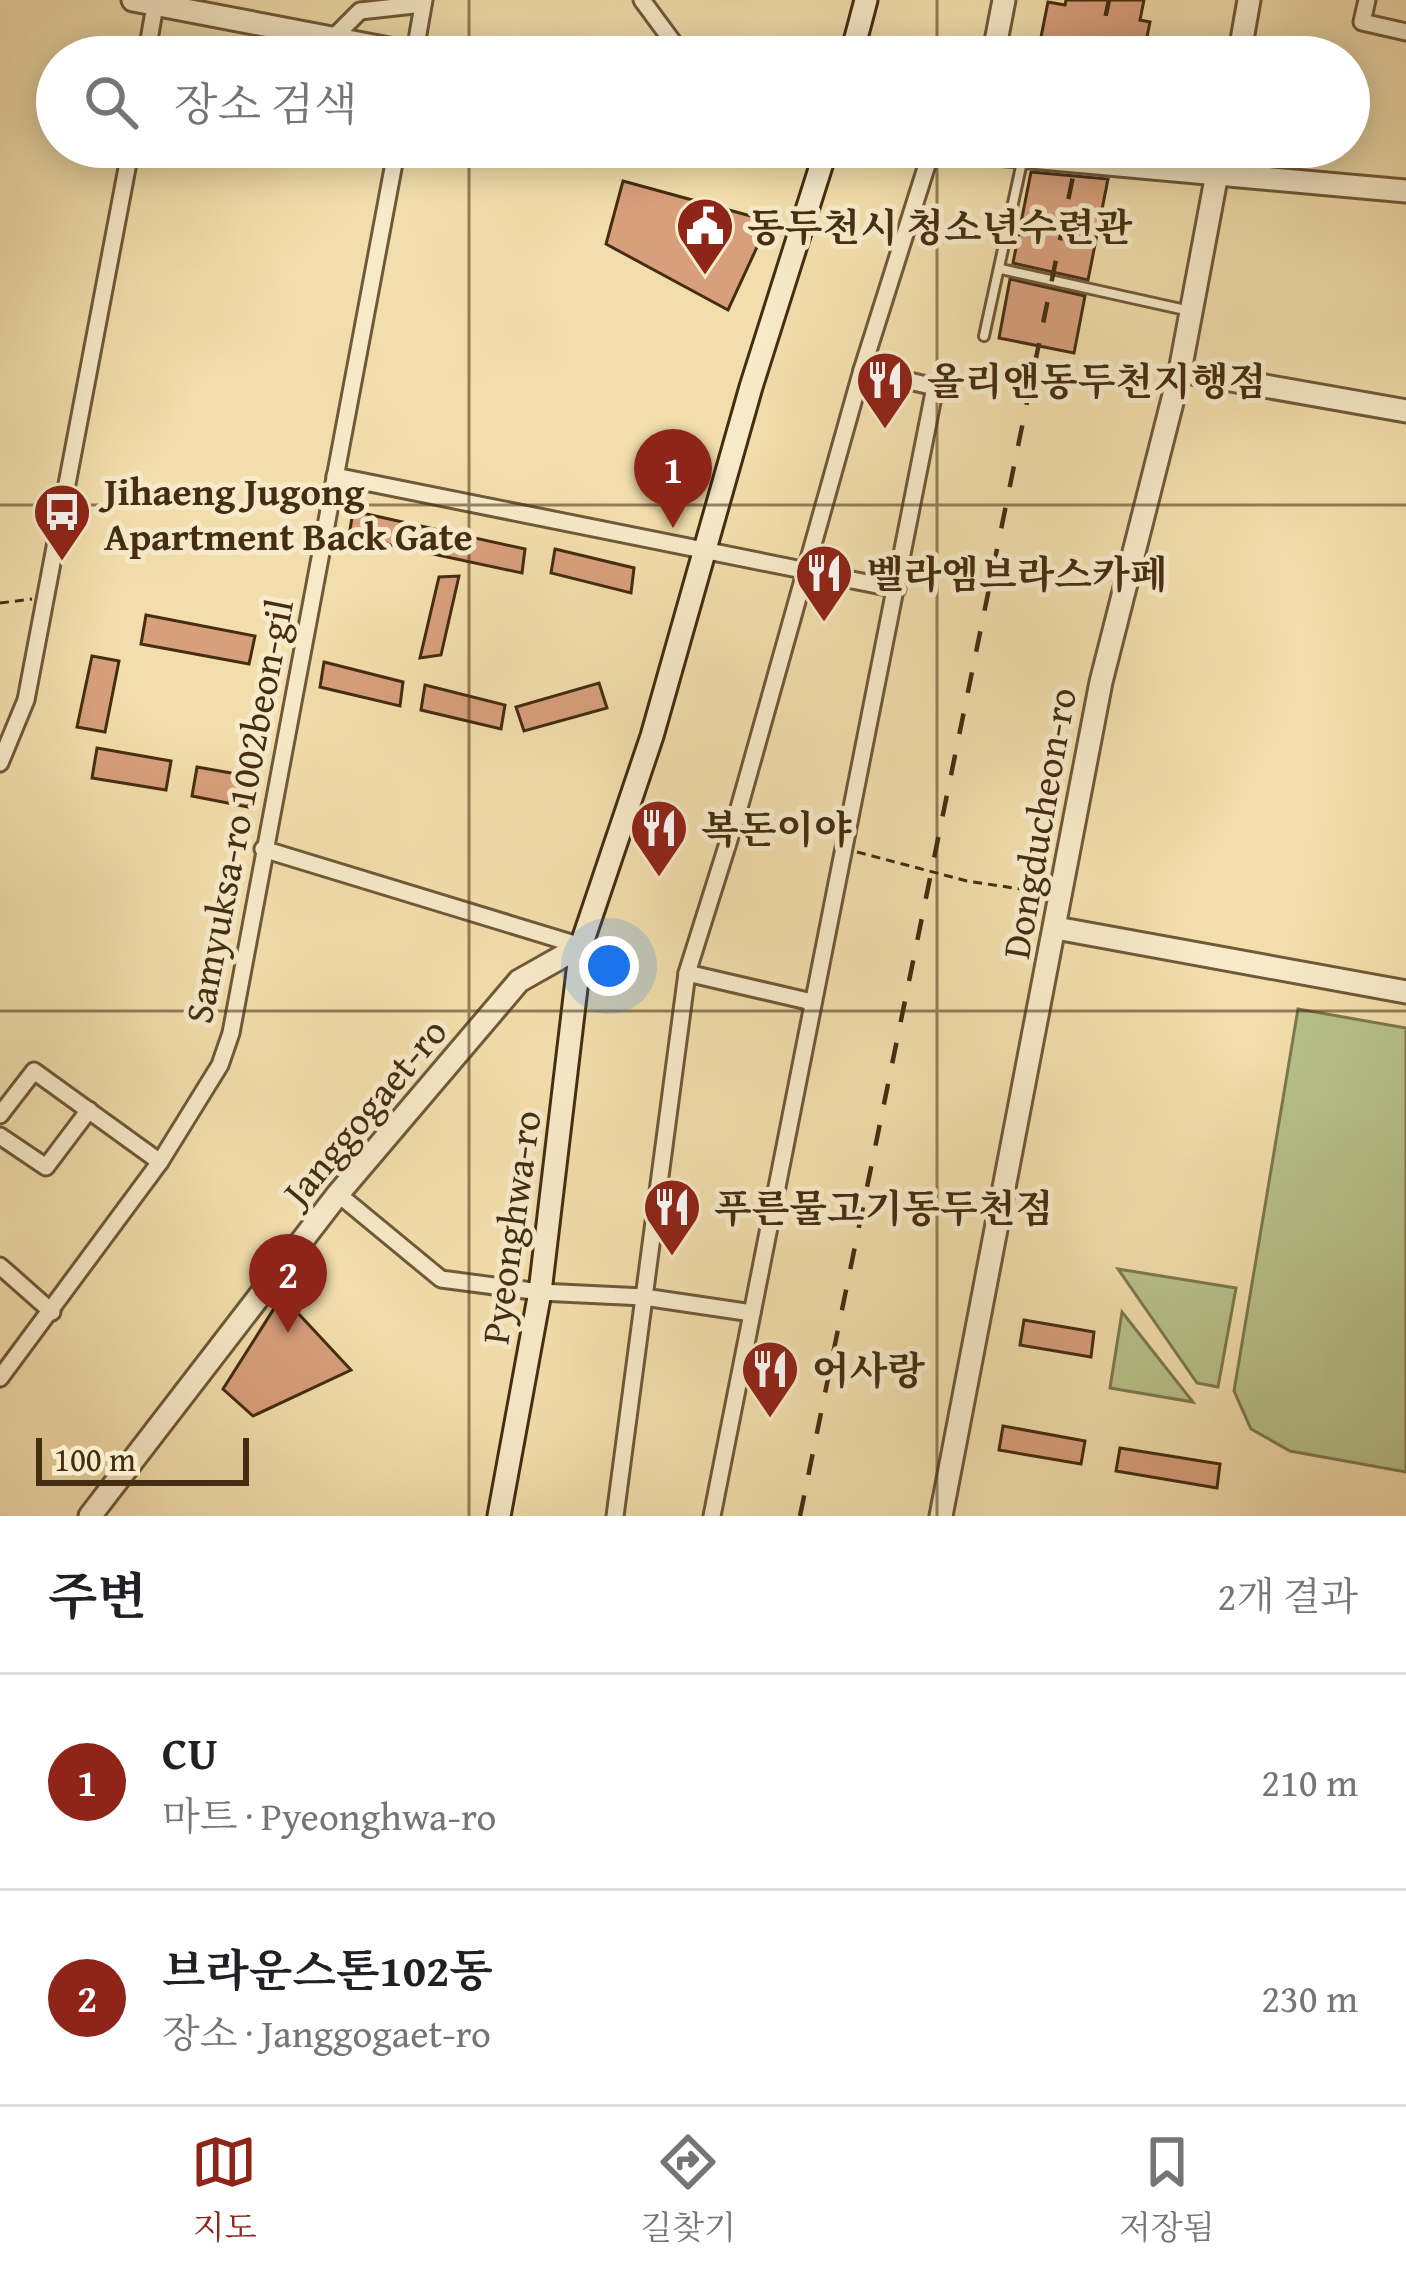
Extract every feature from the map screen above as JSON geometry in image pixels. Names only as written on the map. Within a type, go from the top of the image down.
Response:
[{"type":"street","points":[[642,0],[669,36]]},
{"type":"street","points":[[857,36],[866,0]]},
{"type":"street","points":[[997,36],[1004,0]]},
{"type":"street","points":[[1243,36],[1249,0]]},
{"type":"street","points":[[1367,0],[1362,22],[1406,32]]},
{"type":"street","points":[[335,36],[360,11],[421,1],[420,36]]},
{"type":"street","points":[[147,36],[148,2],[323,36]]},
{"type":"street","points":[[0,763],[26,700],[127,168]]},
{"type":"street","name":"Samyuksa-ro 1002beon-gil","points":[[0,1378],[160,1162],[220,1065],[231,1033],[393,168]]},
{"type":"street","name":"Pyeonghwa-ro","points":[[499,1516],[540,1292],[581,946],[652,736],[751,387],[820,168]]},
{"type":"street","points":[[615,1516],[687,974],[808,572],[919,168]]},
{"type":"street","points":[[1160,168],[1406,191]]},
{"type":"street","name":"Dongducheon-ro","points":[[941,1516],[1101,682],[1180,371],[1218,168]]},
{"type":"street","points":[[712,1516],[935,387],[862,370]]},
{"type":"street","points":[[1180,371],[1406,411]]},
{"type":"street","points":[[335,476],[897,589]]},
{"type":"street","points":[[263,849],[581,946]]},
{"type":"street","points":[[1056,928],[1406,992]]},
{"type":"street","name":"Janggogaet-ro","points":[[90,1516],[338,1194],[519,981],[581,946]]},
{"type":"street","points":[[687,974],[812,1002]]},
{"type":"street","points":[[0,1115],[34,1071],[160,1162]]},
{"type":"street","points":[[0,1136],[46,1167],[89,1110]]},
{"type":"street","points":[[338,1194],[441,1279],[540,1292],[644,1297],[752,1313]]},
{"type":"street","points":[[0,1266],[52,1312]]},
{"type":"lane","points":[[984,336],[1021,168]]},
{"type":"lane","points":[[1001,268],[1192,312]]},
{"type":"path","points":[[0,603],[46,598]]},
{"type":"path","points":[[844,848],[967,880],[1062,896]]},
{"type":"green space","points":[[1298,1009],[1406,1028],[1406,1472],[1290,1451],[1251,1429],[1234,1391]]},
{"type":"green space","points":[[1118,1269],[1236,1288],[1218,1387],[1197,1383]]},
{"type":"green space","points":[[1122,1312],[1193,1402],[1110,1388]]},
{"type":"building","points":[[1066,0],[1144,0],[1140,20],[1150,22],[1147,36],[1041,36],[1048,2],[1065,5]]},
{"type":"building","points":[[1031,172],[1108,179],[1088,280],[1013,263]]},
{"type":"building","name":"동두천시 청소년수련관","points":[[623,181],[769,221],[728,310],[606,244]]},
{"type":"building","points":[[1010,279],[1085,296],[1074,353],[999,338]]},
{"type":"building","points":[[353,511],[525,549],[522,573],[349,536]]},
{"type":"building","points":[[555,549],[634,568],[631,593],[551,573]]},
{"type":"building","points":[[459,576],[441,655],[420,658],[439,577]]},
{"type":"building","points":[[146,615],[255,636],[249,664],[141,644]]},
{"type":"building","points":[[92,656],[119,661],[105,732],[77,727]]},
{"type":"building","points":[[324,662],[403,682],[400,706],[320,687]]},
{"type":"building","points":[[599,683],[607,708],[524,731],[516,707]]},
{"type":"building","points":[[425,685],[505,705],[501,729],[421,710]]},
{"type":"building","points":[[97,748],[171,761],[166,790],[92,778]]},
{"type":"building","points":[[197,767],[254,777],[248,807],[192,796]]},
{"type":"building","points":[[282,1296],[351,1370],[253,1416],[223,1389]]},
{"type":"building","points":[[1024,1320],[1094,1332],[1091,1357],[1020,1345]]},
{"type":"building","points":[[1003,1426],[1085,1441],[1081,1464],[999,1450]]},
{"type":"building","points":[[1120,1448],[1220,1464],[1217,1488],[1116,1471]]},
{"type":"railway","points":[[1101,36],[1109,0]]},
{"type":"railway","points":[[800,1516],[1075,168]]},
{"type":"place","name":"동두천시 청소년수련관","points":[[705,277]]},
{"type":"place","name":"올리앤동두천지행점","points":[[885,431]]},
{"type":"place","name":"CU","points":[[673,528]]},
{"type":"place","name":"Jihaeng Jugong Apartment Back Gate","points":[[62,563]]},
{"type":"place","name":"벨라엠브라스카페","points":[[824,624]]},
{"type":"place","name":"복돈이야","points":[[659,879]]},
{"type":"place","name":"푸른물고기동두천점","points":[[672,1258]]},
{"type":"place","name":"브라운스톤102동","points":[[288,1333]]},
{"type":"place","name":"어사랑","points":[[770,1420]]}]
